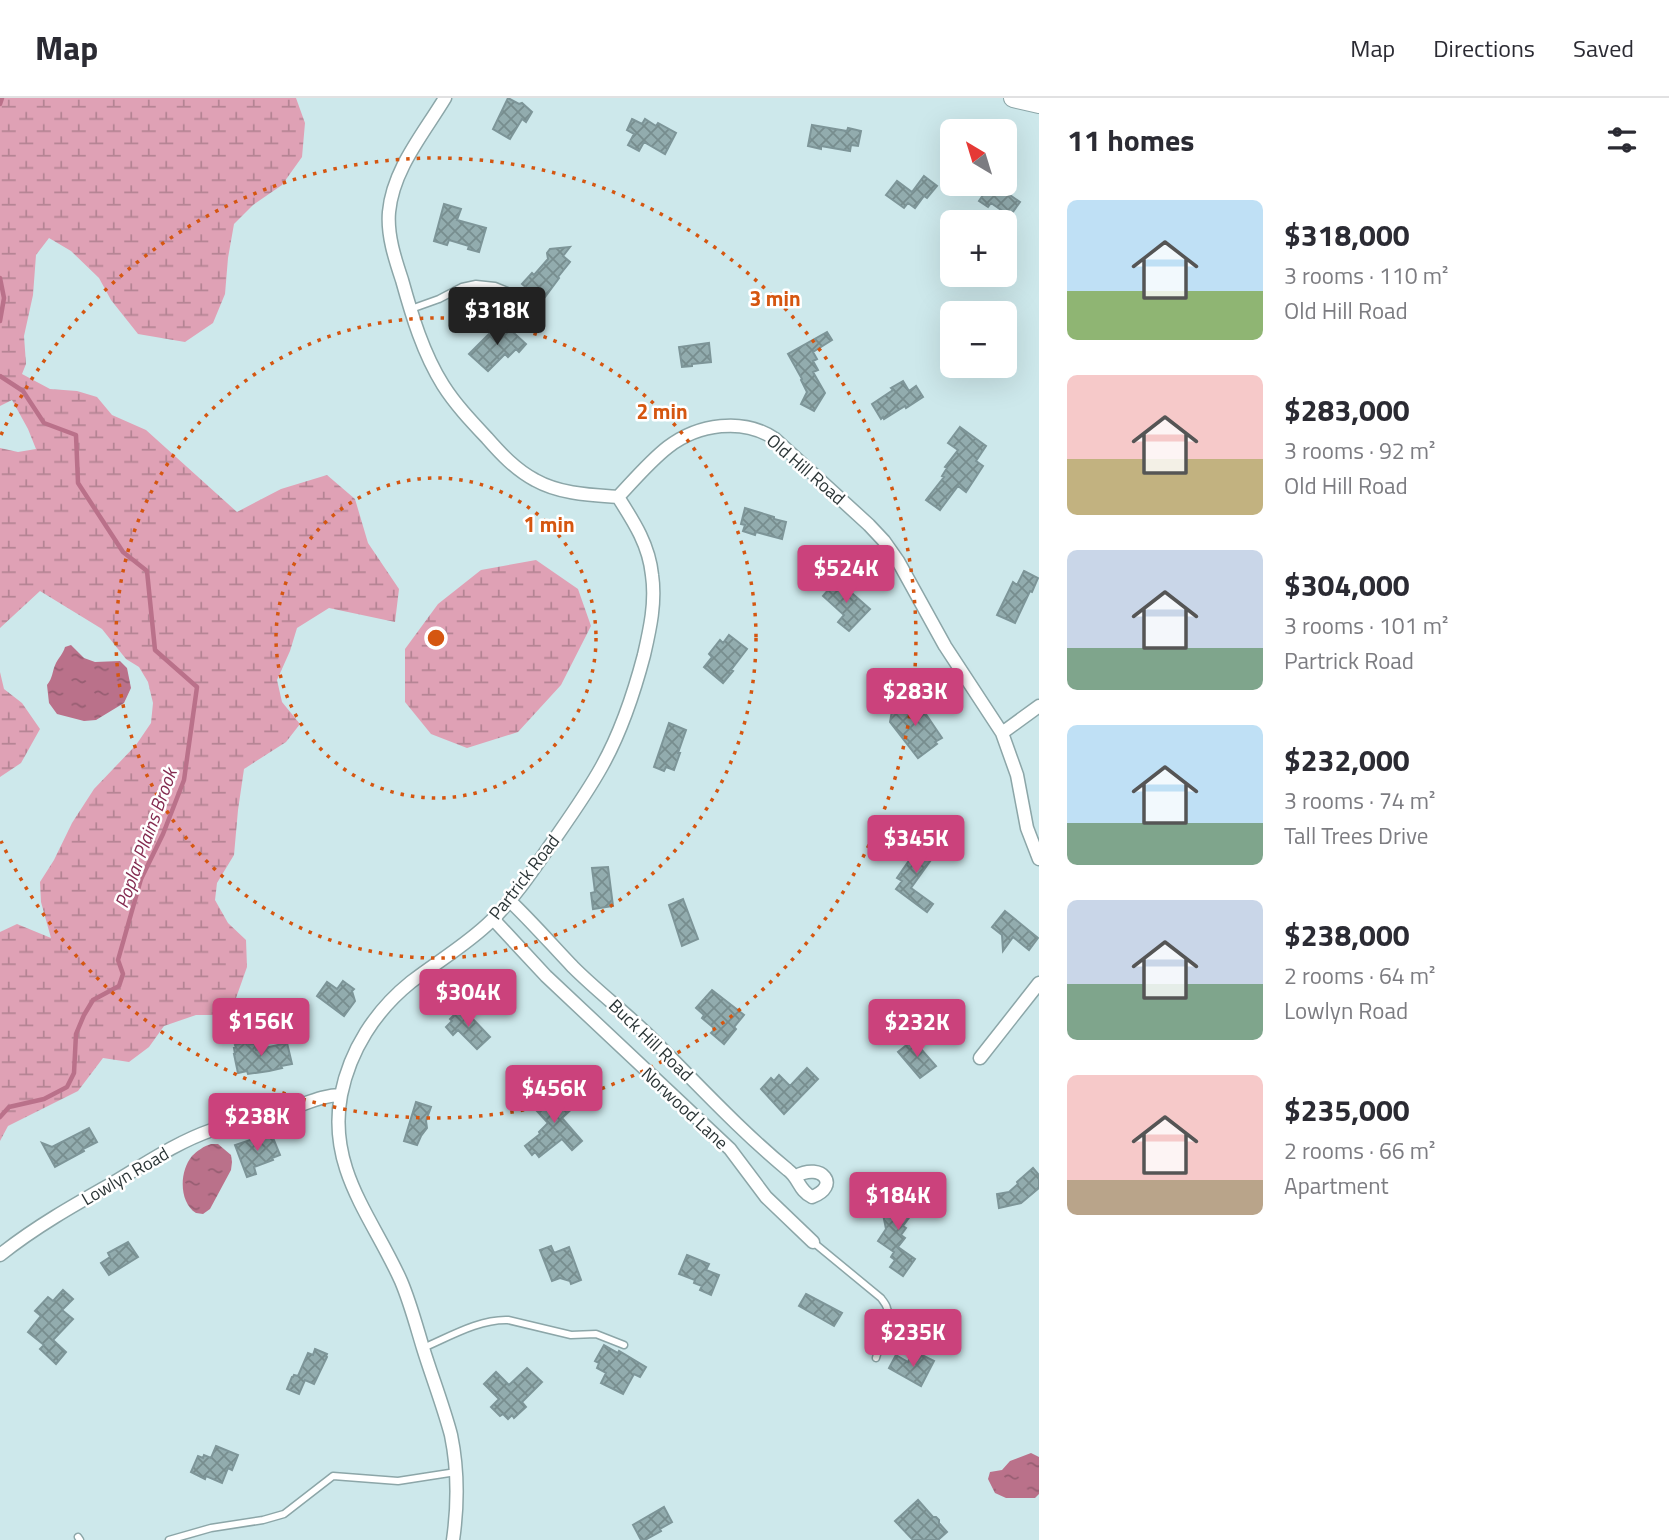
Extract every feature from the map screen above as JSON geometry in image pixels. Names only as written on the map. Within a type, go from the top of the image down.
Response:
[{"type":"main road","points":[[1013,98],[1039,104]]},
{"type":"street","points":[[445,98],[397,180],[390,204],[391,237],[424,347],[442,383],[457,405],[522,472],[565,491],[618,497]]},
{"type":"street","name":"Old Hill Road","points":[[618,497],[662,452],[690,435],[732,425],[749,427],[769,435],[858,515],[884,541],[898,561],[945,646],[1002,733],[1014,763],[1027,828],[1039,859]]},
{"type":"street","name":"Partrick Road","points":[[453,1540],[456,1472],[447,1420],[401,1281],[362,1208],[347,1172],[340,1138],[341,1095],[357,1047],[381,1011],[410,984],[466,943],[510,901],[603,765],[622,723],[641,668],[652,618],[653,577],[648,552],[618,497]]},
{"type":"street","points":[[1002,733],[1039,706]]},
{"type":"street","name":"Buck Hill Road","points":[[510,901],[547,936],[574,968],[644,1031],[746,1133],[796,1176]]},
{"type":"street","name":"Norwood Lane","points":[[493,919],[546,976],[730,1149],[766,1197],[813,1242]]},
{"type":"street","points":[[980,1058],[1039,983]]},
{"type":"street","name":"Lowlyn Road","points":[[0,1255],[43,1224],[191,1138],[213,1129],[287,1110],[317,1098],[341,1095]]},
{"type":"lane","points":[[411,309],[439,299],[461,287],[477,284],[495,286],[527,299]]},
{"type":"lane","points":[[813,1242],[881,1298],[887,1307],[888,1321],[876,1358]]},
{"type":"lane","points":[[423,1348],[499,1320],[572,1335],[596,1334],[624,1345]]},
{"type":"lane","points":[[169,1540],[211,1528],[285,1514],[333,1476],[398,1481],[456,1472]]},
{"type":"green space","points":[[0,98],[296,98],[305,123],[302,157],[282,185],[253,205],[234,224],[225,294],[213,323],[185,342],[138,334],[111,300],[99,278],[71,251],[49,238],[36,255],[33,295],[24,336],[26,364],[22,374],[50,389],[77,391],[97,397],[112,415],[146,430],[237,512],[281,489],[327,475],[355,499],[368,543],[399,589],[395,622],[329,608],[297,628],[277,680],[282,702],[300,724],[286,742],[244,769],[234,855],[217,883],[215,900],[228,923],[246,940],[247,967],[236,998],[220,1015],[196,1015],[164,1026],[149,1047],[129,1062],[103,1058],[78,1091],[8,1126],[0,1141],[0,932],[17,924],[51,938],[41,902],[40,882],[94,789],[136,745],[151,723],[153,703],[148,682],[139,667],[126,659],[102,629],[40,591],[0,628],[0,448],[18,452],[36,449],[12,400],[0,406]]},
{"type":"green space","points":[[536,560],[578,589],[591,626],[561,685],[518,732],[467,748],[431,734],[405,702],[405,649],[438,604],[481,570]]},
{"type":"green space","points":[[0,672],[4,689],[22,703],[40,729],[21,763],[0,777]]},
{"type":"water","points":[[71,645],[84,658],[95,662],[120,661],[127,668],[131,688],[124,703],[96,720],[84,721],[57,714],[49,703],[47,685],[65,647]]},
{"type":"water","points":[[211,1144],[218,1144],[231,1155],[231,1170],[210,1209],[203,1214],[196,1213],[186,1202],[183,1178],[192,1156]]},
{"type":"water","points":[[1031,1453],[1039,1457],[1039,1494],[1035,1498],[1006,1498],[995,1493],[988,1479],[990,1472],[1002,1470],[1010,1461]]},
{"type":"building","points":[[508,98],[522,103],[532,112],[526,122],[522,119],[510,139],[493,129]]},
{"type":"building","points":[[632,119],[642,124],[645,119],[656,126],[658,123],[676,133],[665,154],[644,142],[639,151],[628,145],[634,134],[627,130]]},
{"type":"building","points":[[812,125],[861,131],[858,146],[851,145],[850,151],[808,146]]},
{"type":"building","points":[[924,176],[937,186],[927,198],[924,196],[915,208],[908,203],[904,208],[886,195],[897,181],[912,192]]},
{"type":"building","points":[[982,196],[1011,196],[1020,202],[1014,210],[1001,210],[991,203],[988,207],[979,201]]},
{"type":"building","points":[[444,204],[461,209],[457,220],[486,228],[479,252],[449,240],[447,245],[434,241]]},
{"type":"building","points":[[570,247],[563,256],[570,262],[542,301],[522,284],[548,259],[547,253],[550,249]]},
{"type":"building","points":[[504,324],[526,344],[519,352],[516,349],[508,357],[505,354],[488,371],[469,354],[494,329],[497,332]]},
{"type":"building","points":[[827,332],[832,340],[813,352],[817,359],[813,361],[818,370],[813,372],[825,393],[814,411],[801,404],[807,392],[788,354]]},
{"type":"building","points":[[709,343],[711,362],[682,367],[679,347]]},
{"type":"building","points":[[903,381],[909,391],[916,386],[923,397],[881,419],[872,404]]},
{"type":"building","points":[[960,427],[986,446],[976,461],[983,466],[966,492],[958,486],[940,510],[926,500],[944,477],[945,467],[958,450],[948,443]]},
{"type":"building","points":[[745,508],[786,522],[782,539],[743,531],[745,525],[741,524]]},
{"type":"building","points":[[1024,571],[1038,578],[1015,623],[997,615],[1013,582],[1017,585]]},
{"type":"building","points":[[837,580],[870,609],[849,631],[838,622],[844,615],[823,596]]},
{"type":"building","points":[[729,635],[747,649],[723,683],[704,667],[712,657],[709,654],[720,640],[723,643]]},
{"type":"building","points":[[911,698],[917,707],[921,707],[942,738],[918,758],[890,722],[892,711]]},
{"type":"building","points":[[669,723],[686,730],[674,770],[666,767],[664,771],[654,767]]},
{"type":"building","points":[[924,839],[935,847],[929,855],[933,857],[911,888],[933,904],[927,912],[896,889],[902,881],[897,878]]},
{"type":"building","points":[[608,867],[613,906],[593,909],[591,893],[595,892],[592,868]]},
{"type":"building","points":[[683,899],[698,939],[682,946],[669,905]]},
{"type":"building","points":[[1005,911],[1038,938],[1029,950],[1013,937],[1003,951],[1002,935],[992,927]]},
{"type":"building","points":[[343,981],[354,989],[352,991],[355,1001],[344,1016],[317,996],[327,982],[337,989]]},
{"type":"building","points":[[712,990],[744,1015],[724,1044],[711,1033],[715,1029],[702,1018],[704,1015],[696,1008]]},
{"type":"building","points":[[460,1009],[490,1037],[477,1049],[458,1030],[453,1035],[446,1027]]},
{"type":"building","points":[[913,1040],[936,1066],[920,1078],[898,1052]]},
{"type":"building","points":[[247,1042],[248,1045],[255,1043],[256,1050],[287,1043],[292,1064],[269,1071],[238,1073],[234,1048],[235,1045]]},
{"type":"building","points":[[807,1068],[818,1079],[784,1114],[761,1089],[771,1078],[774,1081],[779,1075],[790,1086]]},
{"type":"building","points":[[563,1091],[576,1105],[562,1118],[582,1141],[572,1150],[562,1139],[539,1157],[535,1152],[532,1155],[525,1146],[540,1134],[548,1123],[536,1110],[534,1103],[552,1096],[554,1098]]},
{"type":"building","points":[[416,1102],[431,1107],[426,1121],[427,1128],[417,1145],[404,1141]]},
{"type":"building","points":[[89,1128],[97,1142],[55,1167],[42,1143],[52,1147]]},
{"type":"building","points":[[271,1133],[280,1155],[254,1167],[256,1174],[247,1177],[235,1145]]},
{"type":"building","points":[[1033,1168],[1039,1175],[1039,1188],[1021,1203],[999,1208],[997,1194],[1009,1192]]},
{"type":"building","points":[[897,1195],[904,1200],[907,1196],[919,1204],[903,1226],[906,1228],[901,1235],[905,1238],[898,1247],[915,1259],[903,1276],[890,1267],[895,1260],[891,1257],[894,1252],[878,1241],[886,1229],[883,1214]]},
{"type":"building","points":[[128,1242],[138,1257],[109,1275],[101,1263],[110,1257],[108,1253]]},
{"type":"building","points":[[551,1246],[554,1253],[569,1247],[581,1280],[571,1284],[570,1281],[560,1278],[552,1281],[540,1250]]},
{"type":"building","points":[[687,1255],[709,1264],[706,1270],[719,1275],[711,1295],[700,1290],[702,1286],[694,1283],[695,1280],[679,1274]]},
{"type":"building","points":[[63,1290],[73,1299],[62,1310],[73,1319],[53,1340],[66,1352],[56,1364],[40,1349],[44,1345],[28,1332],[41,1316],[35,1311],[48,1297],[53,1301]]},
{"type":"building","points":[[806,1294],[842,1313],[834,1326],[799,1306]]},
{"type":"building","points":[[604,1345],[646,1367],[640,1377],[634,1374],[623,1394],[601,1383],[606,1373],[597,1368],[599,1363],[595,1361]]},
{"type":"building","points":[[315,1349],[327,1354],[327,1357],[314,1384],[305,1380],[299,1394],[287,1389],[292,1377],[298,1376],[308,1353],[313,1355]]},
{"type":"building","points":[[896,1355],[908,1362],[910,1358],[917,1363],[922,1355],[934,1361],[921,1386],[889,1368]]},
{"type":"building","points":[[527,1368],[542,1382],[522,1402],[526,1407],[514,1418],[512,1415],[508,1419],[503,1414],[500,1416],[491,1407],[499,1399],[484,1384],[496,1372],[509,1385]]},
{"type":"building","points":[[216,1446],[238,1455],[232,1470],[228,1468],[222,1483],[191,1472],[198,1456],[211,1458]]},
{"type":"building","points":[[918,1500],[939,1520],[947,1532],[938,1540],[913,1540],[895,1521]]},
{"type":"building","points":[[664,1507],[672,1522],[660,1529],[661,1531],[641,1540],[633,1525]]},
{"type":"waterway","name":"Poplar Plains Brook","points":[[0,104],[2,98]]},
{"type":"waterway","name":"Poplar Plains Brook","points":[[0,278],[4,298],[0,321]]},
{"type":"waterway","name":"Poplar Plains Brook","points":[[0,376],[23,391],[44,423],[76,435],[78,483],[123,552],[147,571],[155,650],[197,687],[184,780],[163,834],[141,879],[118,960],[123,974],[119,986],[93,1000],[84,1015],[76,1034],[74,1073],[67,1087],[44,1099],[9,1107],[0,1117]]}]
